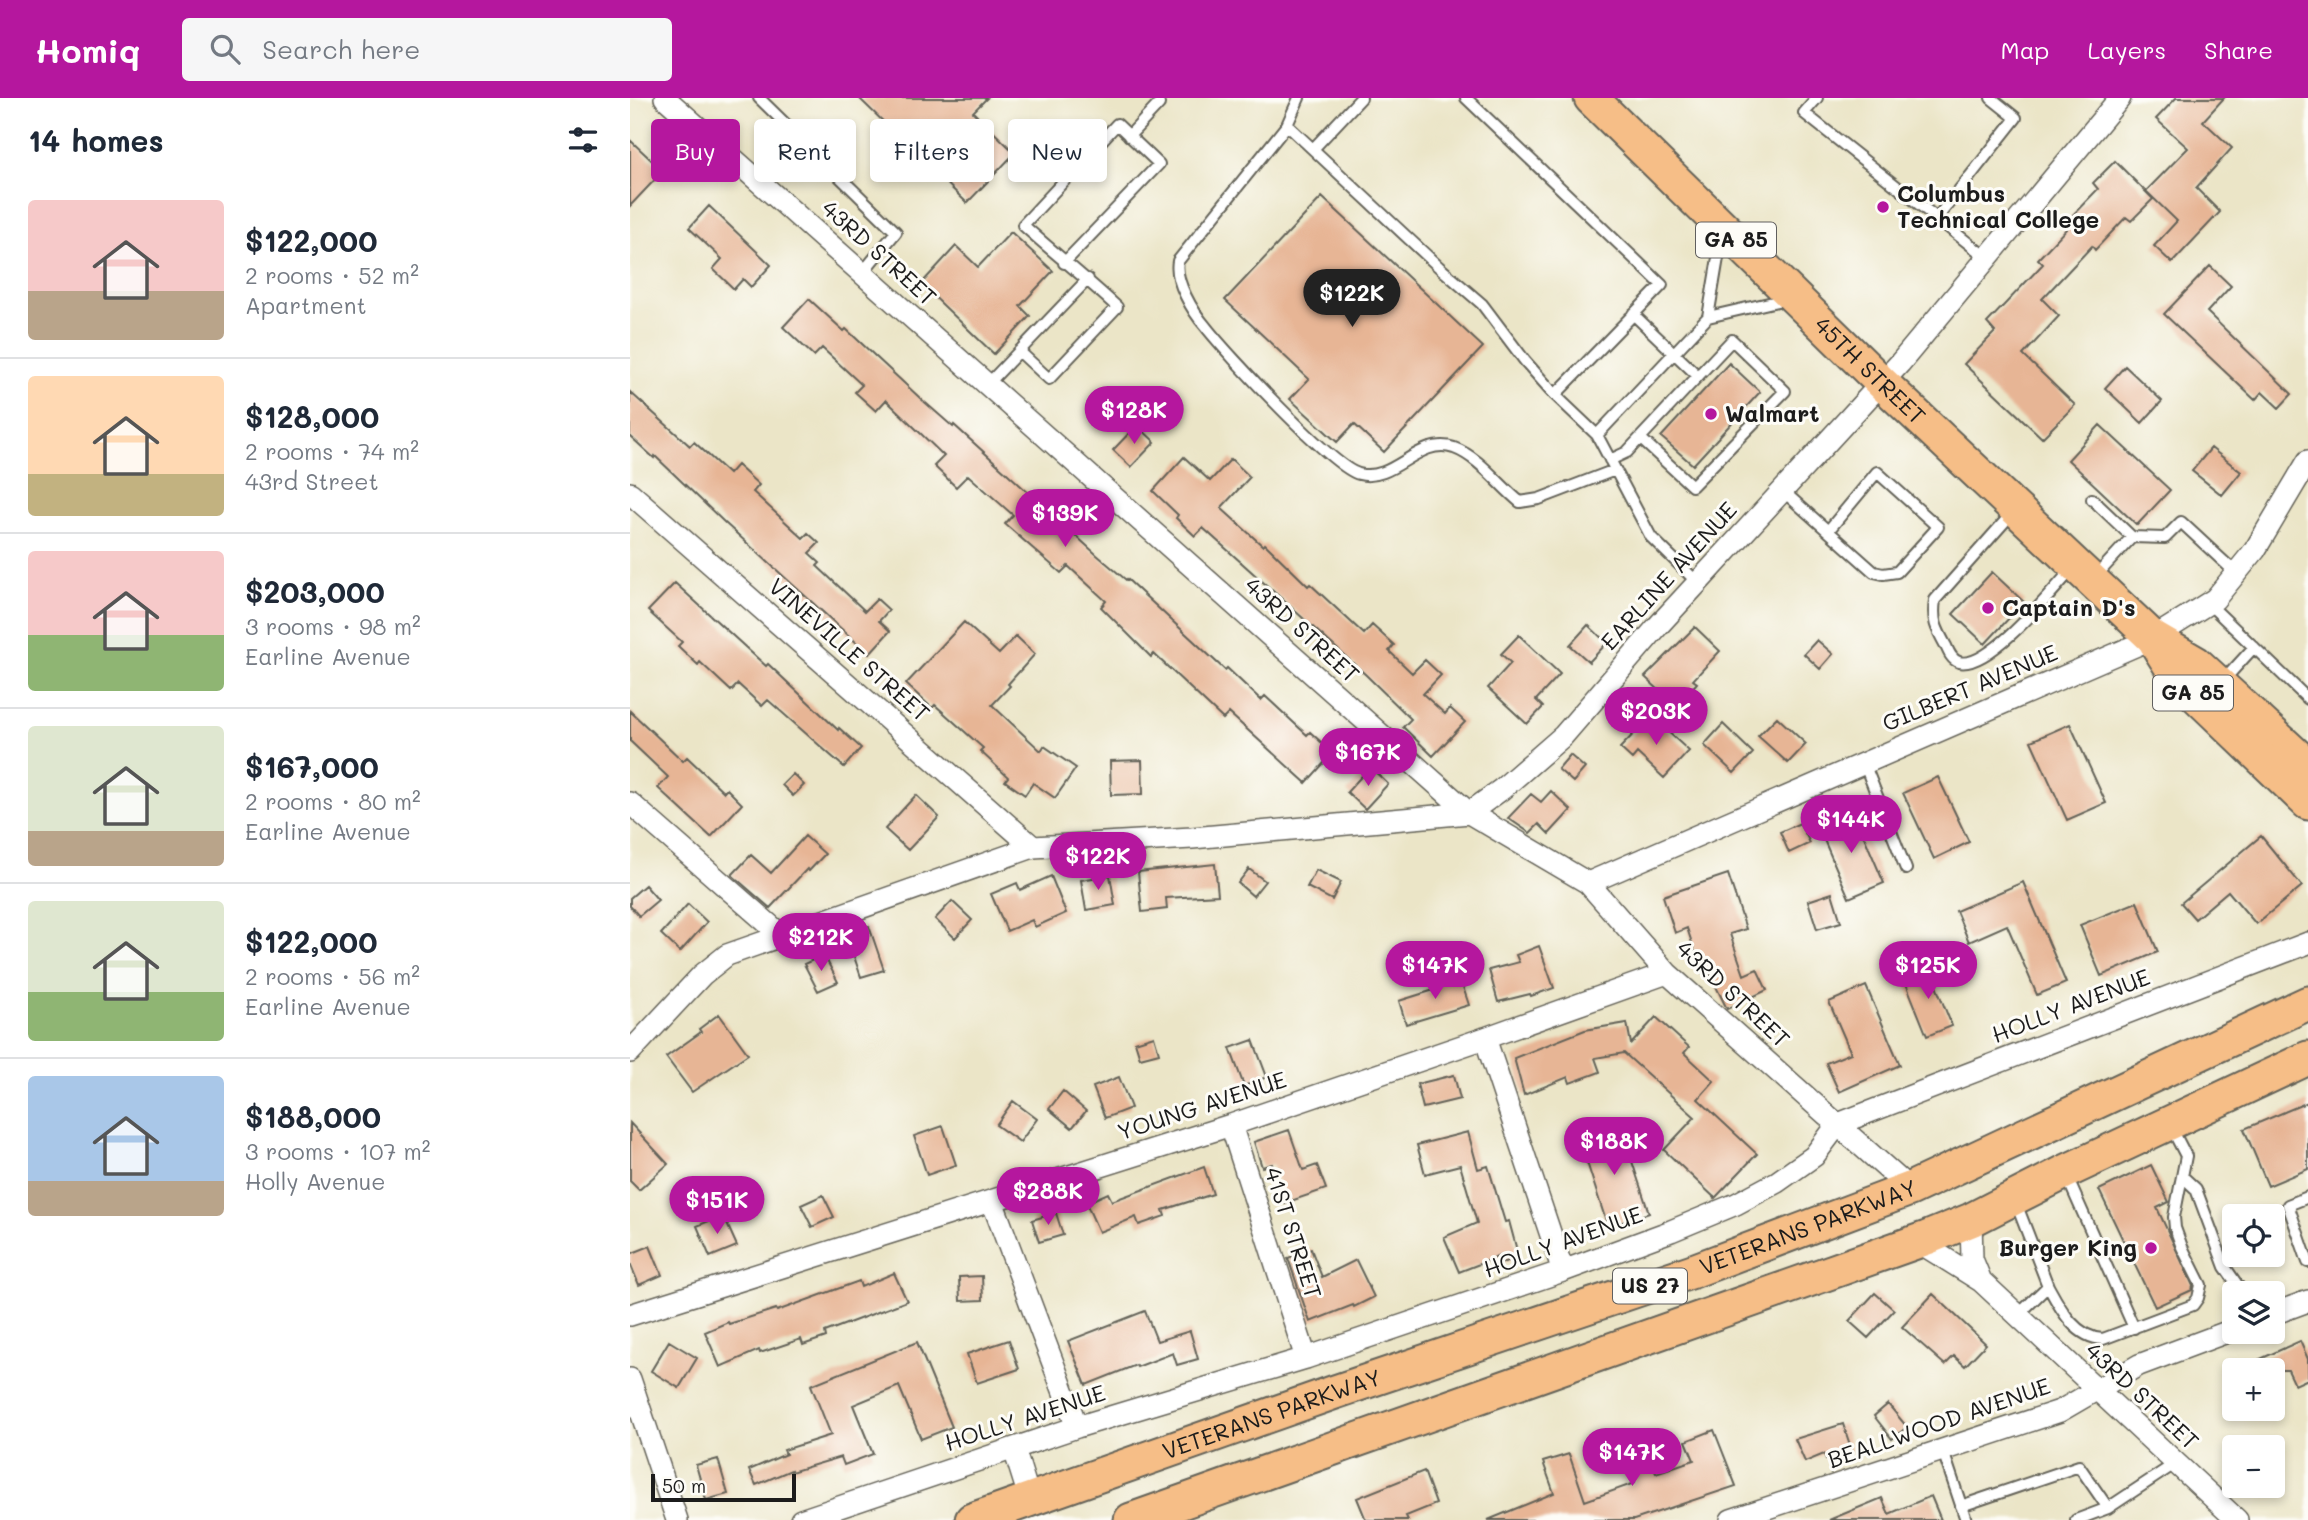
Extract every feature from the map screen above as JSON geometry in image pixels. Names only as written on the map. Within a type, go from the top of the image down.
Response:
[{"type":"main road","name":"45TH STREET","points":[[1591,98],[1882,383],[2153,638],[2196,663],[2308,766]]},
{"type":"main road","name":"45TH STREET","points":[[2153,638],[2178,678],[2308,803]]},
{"type":"main road","name":"VETERANS PARKWAY","points":[[972,1520],[1335,1392],[1693,1271],[1910,1189],[2308,1003]]},
{"type":"main road","name":"VETERANS PARKWAY","points":[[1131,1520],[1971,1220],[2065,1172],[2308,1058]]},
{"type":"street","name":"43RD STREET","points":[[665,98],[1469,813],[1588,883],[1667,973],[1910,1189]]},
{"type":"street","name":"EARLINE AVENUE","points":[[1469,813],[1502,789],[1563,736],[1698,583],[1882,383],[2120,98]]},
{"type":"street","name":"GILBERT AVENUE","points":[[1588,883],[2153,638],[2215,598],[2255,550],[2308,461]]},
{"type":"street","name":"VINEVILLE STREET","points":[[630,493],[1033,847]]},
{"type":"street","points":[[630,803],[781,935]]},
{"type":"street","points":[[630,1052],[702,975],[727,956],[1033,847],[1192,838],[1469,813]]},
{"type":"street","name":"HOLLY AVENUE","points":[[801,1520],[1077,1427],[1306,1358],[1563,1271],[1671,1231],[1757,1193],[1815,1156],[1838,1124],[2308,943]]},
{"type":"street","name":"YOUNG AVENUE","points":[[630,1315],[1231,1125],[1667,973]]},
{"type":"street","points":[[1485,1038],[1563,1271]]},
{"type":"street","name":"41ST STREET","points":[[1231,1125],[1306,1358]]},
{"type":"street","points":[[992,1201],[1077,1427]]},
{"type":"street","points":[[1971,1220],[1972,1259],[1981,1281]]},
{"type":"street","name":"43RD STREET","points":[[1917,1241],[1981,1281],[2176,1463],[2230,1519]]},
{"type":"street","points":[[2285,1310],[2308,1301]]},
{"type":"street","name":"BEALLWOOD AVENUE","points":[[1731,1520],[2060,1411],[2139,1365],[2222,1334]]},
{"type":"street","points":[[630,1379],[677,1520]]},
{"type":"street","points":[[1014,1449],[1030,1500]]},
{"type":"lane","points":[[759,98],[897,232],[862,274]]},
{"type":"lane","points":[[1299,98],[1287,125],[1178,261],[1176,270],[1186,294],[1205,326],[1272,400],[1343,466],[1359,474],[1376,475],[1424,449],[1452,448],[1473,460],[1520,502],[1539,499],[1612,465],[1640,439],[1732,340],[1785,391],[1692,486],[1640,439]]},
{"type":"lane","points":[[1313,149],[1362,98]]},
{"type":"lane","points":[[1465,98],[1662,285],[1555,395]]},
{"type":"lane","points":[[1817,98],[1804,113],[1987,258]]},
{"type":"lane","points":[[1937,218],[2016,118],[1991,98]]},
{"type":"lane","points":[[1129,136],[1159,100]]},
{"type":"lane","points":[[1020,352],[1049,379],[1117,307],[1088,279],[1064,263],[1023,225],[1117,124],[1159,164],[1064,263]]},
{"type":"lane","points":[[1287,125],[1482,304],[1525,361],[1555,395],[1597,435],[1651,537],[1698,583]]},
{"type":"lane","points":[[1597,435],[1708,317],[1723,227]]},
{"type":"lane","points":[[987,385],[1088,279]]},
{"type":"lane","points":[[1708,317],[1794,297]]},
{"type":"lane","points":[[1633,314],[1698,376]]},
{"type":"lane","points":[[1783,491],[1874,572],[1897,572],[1938,527],[1877,472],[1828,531]]},
{"type":"lane","points":[[2092,499],[2132,537]]},
{"type":"lane","points":[[2016,509],[1934,600],[1932,619],[1951,657],[1960,663],[1975,661],[2002,645],[2084,573],[2132,537],[2165,538],[2181,522],[2236,573]]},
{"type":"lane","points":[[2208,603],[2308,699]]},
{"type":"lane","points":[[2219,685],[2254,647]]},
{"type":"lane","points":[[1864,763],[1906,869]]},
{"type":"lane","points":[[2013,1197],[2048,1286],[2065,1315],[2090,1339],[2103,1339],[2193,1305],[2201,1285],[2175,1228],[2174,1216],[2186,1156],[2168,1123]]},
{"type":"lane","points":[[2065,1172],[2134,1328]]},
{"type":"lane","points":[[2183,1177],[2196,1189],[2225,1267],[2235,1281]]},
{"type":"lane","points":[[2308,1197],[2288,1205],[2308,1262]]},
{"type":"lane","points":[[2017,1316],[2048,1286]]},
{"type":"lane","points":[[1943,1451],[1966,1520]]},
{"type":"lane","points":[[2076,1520],[2108,1508],[2176,1463]]},
{"type":"lane","points":[[1961,1506],[2079,1466],[2108,1508]]},
{"type":"building","points":[[859,98],[987,98],[973,112],[980,119],[881,119]]},
{"type":"building","points":[[2176,98],[2224,98],[2203,121],[2232,148],[2196,188],[2220,212],[2172,263],[2154,246],[2177,221],[2146,191],[2188,148],[2156,119]]},
{"type":"building","points":[[994,132],[1008,146],[1008,160],[994,175]]},
{"type":"building","points":[[630,140],[651,160],[653,182],[630,206]]},
{"type":"building","points":[[2115,161],[2153,199],[2131,221],[2126,217],[2095,250],[2092,246],[2042,299],[2059,316],[2023,355],[2075,405],[2042,438],[1964,364],[1995,332],[1987,323],[2043,264],[2038,259],[2070,225],[2066,222],[2098,189],[2093,183]]},
{"type":"building","points":[[945,182],[987,182],[967,203]]},
{"type":"building","points":[[1322,197],[1483,347],[1384,452],[1354,424],[1337,442],[1290,399],[1309,379],[1225,300]]},
{"type":"building","points":[[709,206],[771,265],[751,287],[743,279],[734,289],[713,269],[722,259],[689,228]]},
{"type":"building","points":[[1011,232],[1053,271],[1020,306],[1030,316],[994,354],[921,284],[956,246],[978,267]]},
{"type":"building","points":[[2210,266],[2231,286],[2207,312],[2292,394],[2279,408],[2262,392],[2255,400],[2164,314]]},
{"type":"building","points":[[809,299],[1127,579],[1225,670],[1227,668],[1261,700],[1265,696],[1307,735],[1310,732],[1333,753],[1306,783],[1229,713],[1223,719],[1154,654],[1151,657],[1101,607],[1106,601],[1068,566],[1061,573],[1005,524],[1013,515],[968,475],[956,487],[934,466],[944,456],[886,400],[876,411],[855,392],[862,385],[822,348],[814,356],[783,327]]},
{"type":"building","name":"Walmart","points":[[1729,363],[1760,392],[1693,465],[1661,437]]},
{"type":"building","points":[[2125,366],[2162,401],[2142,423],[2105,388]]},
{"type":"building","points":[[630,392],[690,446],[694,442],[729,474],[737,465],[759,485],[753,492],[803,538],[808,533],[819,543],[809,553],[820,563],[817,566],[865,611],[877,599],[889,610],[879,621],[890,631],[869,654],[630,436]]},
{"type":"building","points":[[1137,425],[1155,442],[1131,467],[1113,450]]},
{"type":"building","points":[[2100,425],[2170,490],[2137,525],[2068,460]]},
{"type":"building","points":[[2211,448],[2241,472],[2222,495],[2192,471]]},
{"type":"building","points":[[1184,457],[1210,481],[1231,459],[1250,477],[1221,508],[1364,634],[1372,625],[1394,645],[1389,651],[1412,673],[1425,660],[1441,675],[1423,694],[1445,714],[1450,708],[1465,722],[1433,756],[1403,727],[1411,719],[1366,675],[1203,528],[1195,536],[1153,491]]},
{"type":"building","name":"Captain D's","points":[[1992,572],[2024,602],[1985,644],[1953,614]]},
{"type":"building","points":[[675,583],[861,748],[844,767],[768,700],[762,706],[738,684],[731,691],[678,646],[682,642],[648,611]]},
{"type":"building","points":[[964,622],[999,654],[1016,636],[1035,654],[992,705],[1041,751],[1044,746],[1076,768],[1055,798],[1033,783],[1025,795],[1005,781],[1008,777],[980,751],[983,748],[935,705],[932,708],[906,684]]},
{"type":"building","points":[[1588,625],[1607,643],[1589,662],[1570,645]]},
{"type":"building","points":[[1695,627],[1720,651],[1693,680],[1697,683],[1676,706],[1645,677]]},
{"type":"building","points":[[1519,635],[1560,674],[1536,700],[1543,707],[1527,724],[1488,688],[1511,663],[1501,654]]},
{"type":"building","points":[[1817,640],[1833,654],[1820,669],[1804,654]]},
{"type":"building","points":[[630,711],[683,761],[687,757],[724,792],[727,789],[742,804],[711,837],[658,788],[668,777],[630,741]]},
{"type":"building","points":[[1651,716],[1689,751],[1664,778],[1637,753],[1632,759],[1620,748]]},
{"type":"building","points":[[1777,717],[1806,744],[1788,763],[1758,736]]},
{"type":"building","points":[[1723,724],[1753,753],[1734,773],[1704,745]]},
{"type":"building","points":[[2070,724],[2106,803],[2067,820],[2031,741]]},
{"type":"building","points":[[1570,755],[1585,768],[1573,782],[1558,769]]},
{"type":"building","points":[[1142,760],[1143,794],[1111,795],[1110,761]]},
{"type":"building","points":[[1370,767],[1388,784],[1365,809],[1347,792]]},
{"type":"building","points":[[793,774],[804,785],[793,796],[782,785]]},
{"type":"building","points":[[1938,777],[1969,842],[1934,859],[1903,793]]},
{"type":"building","points":[[1551,791],[1571,810],[1549,834],[1539,824],[1530,833],[1508,818],[1531,794],[1541,802]]},
{"type":"building","points":[[916,795],[939,817],[908,850],[885,829]]},
{"type":"building","points":[[1853,811],[1884,883],[1849,898],[1818,826]]},
{"type":"building","points":[[1800,823],[1810,843],[1789,853],[1780,832]]},
{"type":"building","points":[[805,836],[825,854],[770,908],[732,875],[751,855],[771,873]]},
{"type":"building","points":[[2261,836],[2302,886],[2256,924],[2228,891],[2195,919],[2181,903]]},
{"type":"building","points":[[1215,864],[1218,895],[1166,898],[1167,909],[1142,912],[1138,872]]},
{"type":"building","points":[[1249,869],[1265,881],[1253,896],[1238,883]]},
{"type":"building","points":[[1316,870],[1341,882],[1332,900],[1307,887]]},
{"type":"building","points":[[1728,874],[1746,929],[1730,934],[1744,975],[1757,969],[1767,990],[1727,1009],[1708,970],[1702,973],[1687,928],[1675,933],[1663,896]]},
{"type":"building","points":[[1110,875],[1115,905],[1086,910],[1081,880]]},
{"type":"building","points":[[1051,876],[1066,913],[1035,927],[1032,920],[1007,931],[991,894],[1017,883],[1020,890]]},
{"type":"building","points":[[2023,882],[2066,983],[2037,995],[2007,925],[1969,942],[1956,911]]},
{"type":"building","points":[[645,885],[658,900],[639,916],[630,906],[630,898]]},
{"type":"building","points":[[1832,893],[1841,922],[1817,929],[1808,901]]},
{"type":"building","points":[[952,901],[972,920],[955,938],[935,919]]},
{"type":"building","points":[[2137,902],[2158,952],[2101,976],[2080,925]]},
{"type":"building","points":[[688,904],[707,922],[680,952],[661,934]]},
{"type":"building","points":[[869,926],[884,970],[861,977],[846,933]]},
{"type":"building","points":[[1539,946],[1554,988],[1531,996],[1530,994],[1498,1002],[1489,970],[1519,962],[1516,955]]},
{"type":"building","points":[[824,955],[838,982],[818,991],[804,964]]},
{"type":"building","points":[[1928,966],[1952,1026],[1927,1036],[1903,976]]},
{"type":"building","points":[[1459,975],[1469,1005],[1406,1024],[1399,1001],[1437,989],[1435,983]]},
{"type":"building","points":[[1866,986],[1900,1065],[1839,1092],[1826,1063],[1851,1053],[1829,1002]]},
{"type":"building","points":[[719,1014],[748,1054],[692,1092],[666,1057],[701,1032],[699,1029]]},
{"type":"building","points":[[1656,1017],[1689,1047],[1684,1053],[1714,1081],[1698,1099],[1757,1154],[1715,1198],[1664,1150],[1695,1117],[1624,1053],[1595,1058],[1600,1072],[1570,1083],[1568,1077],[1524,1095],[1514,1058],[1585,1030],[1627,1023],[1631,1044]]},
{"type":"building","points":[[1154,1036],[1159,1053],[1140,1058],[1135,1042]]},
{"type":"building","points":[[1253,1040],[1267,1077],[1244,1086],[1230,1048]]},
{"type":"building","points":[[1454,1075],[1460,1099],[1423,1108],[1417,1084]]},
{"type":"building","points":[[1119,1077],[1131,1108],[1105,1118],[1093,1087]]},
{"type":"building","points":[[1063,1091],[1086,1111],[1072,1128],[1049,1109]]},
{"type":"building","points":[[1013,1101],[1037,1119],[1020,1142],[996,1125]]},
{"type":"building","points":[[2308,1102],[2308,1169],[2268,1186],[2244,1129]]},
{"type":"building","points":[[630,1123],[668,1164],[639,1190],[630,1181]]},
{"type":"building","points":[[943,1126],[956,1165],[927,1175],[914,1136]]},
{"type":"building","points":[[1621,1128],[1649,1213],[1608,1227],[1580,1141]]},
{"type":"building","points":[[1289,1130],[1303,1170],[1317,1165],[1326,1189],[1285,1203],[1272,1164],[1262,1167],[1254,1142]]},
{"type":"building","points":[[1468,1132],[1478,1169],[1488,1166],[1505,1222],[1509,1221],[1519,1258],[1501,1263],[1500,1256],[1459,1272],[1444,1237],[1477,1223],[1460,1165],[1425,1174],[1417,1145]]},
{"type":"building","name":"Burger King","points":[[2151,1165],[2169,1202],[2157,1208],[2193,1286],[2192,1290],[2155,1307],[2099,1190]]},
{"type":"building","points":[[1204,1167],[1213,1194],[1163,1210],[1165,1216],[1139,1225],[1136,1217],[1099,1232],[1086,1203],[1108,1193],[1112,1201]]},
{"type":"building","points":[[823,1195],[834,1217],[812,1227],[801,1205]]},
{"type":"building","points":[[1056,1213],[1063,1235],[1039,1242],[1032,1220]]},
{"type":"building","points":[[723,1215],[737,1246],[710,1257],[697,1226]]},
{"type":"building","points":[[650,1246],[662,1275],[639,1285],[630,1263],[630,1254]]},
{"type":"building","points":[[1311,1249],[1322,1277],[1356,1260],[1374,1297],[1310,1322],[1288,1258]]},
{"type":"building","points":[[894,1273],[907,1301],[825,1332],[826,1337],[803,1345],[801,1339],[760,1353],[759,1350],[720,1367],[705,1332],[728,1322],[729,1324],[776,1309],[777,1311],[859,1281],[861,1287]]},
{"type":"building","points":[[982,1276],[983,1300],[960,1301],[959,1277]]},
{"type":"building","points":[[1875,1293],[1894,1310],[1868,1338],[1849,1321]]},
{"type":"building","points":[[1933,1294],[1986,1344],[1965,1366],[1954,1356],[1945,1365],[1902,1327]]},
{"type":"building","points":[[1145,1311],[1157,1341],[1190,1331],[1198,1359],[1177,1365],[1173,1353],[1086,1385],[1068,1341]]},
{"type":"building","points":[[1009,1340],[1019,1369],[977,1383],[967,1354]]},
{"type":"building","points":[[669,1341],[697,1358],[679,1388],[651,1371]]},
{"type":"building","points":[[2300,1341],[2308,1359],[2308,1379],[2295,1385],[2288,1370],[2285,1370],[2285,1358],[2262,1358]]},
{"type":"building","points":[[917,1342],[952,1427],[921,1439],[899,1386],[853,1405],[873,1454],[844,1465],[841,1457],[791,1470],[756,1485],[749,1470],[786,1454],[784,1450],[831,1435],[811,1385]]},
{"type":"building","points":[[1888,1404],[1907,1427],[1892,1439],[1874,1416]]},
{"type":"building","points":[[1843,1424],[1852,1451],[1826,1459],[1824,1454],[1805,1462],[1795,1439]]},
{"type":"building","points":[[1714,1430],[1736,1486],[1634,1520],[1488,1520],[1554,1493],[1543,1462],[1569,1454],[1585,1501],[1635,1483],[1631,1469],[1653,1462],[1656,1473],[1694,1460],[1686,1441]]},
{"type":"building","points":[[718,1459],[728,1494],[706,1500],[696,1465]]},
{"type":"building","points":[[1424,1471],[1436,1504],[1406,1516],[1408,1520],[1366,1520],[1357,1498]]},
{"type":"building","points":[[1931,1496],[1941,1520],[1829,1520],[1882,1498],[1889,1514]]},
{"type":"place","name":"Columbus Technical College","points":[[1883,207]]},
{"type":"place","name":"Walmart","points":[[1711,414]]},
{"type":"place","name":"Captain D's","points":[[1988,608]]},
{"type":"place","name":"Burger King","points":[[2151,1248]]}]
